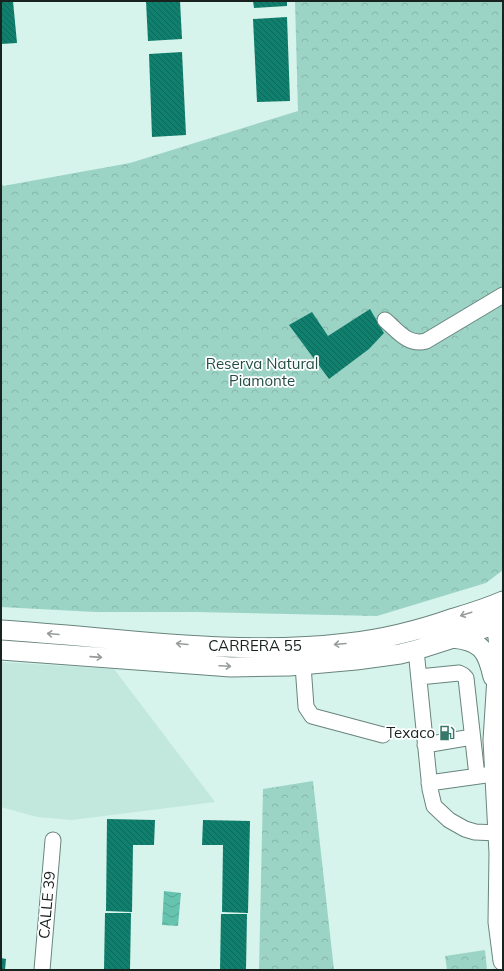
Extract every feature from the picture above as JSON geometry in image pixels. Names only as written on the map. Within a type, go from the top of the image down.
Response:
[{"type":"main road","points":[[498,603],[500,623],[494,740],[486,775],[498,833],[501,859],[498,922],[503,961]]},
{"type":"main road","name":"CARRERA 55","points":[[1,630],[220,647],[315,646],[349,643],[402,634],[429,627],[498,603]]},
{"type":"main road","name":"CARRERA 55","points":[[1,650],[231,667],[303,665],[371,658],[416,650],[500,623]]},
{"type":"main road","points":[[452,638],[471,642],[479,646],[486,654],[490,666],[495,711]]},
{"type":"main road","points":[[495,711],[503,683]]},
{"type":"street","points":[[385,320],[410,341],[418,343],[426,341],[503,295]]},
{"type":"street","points":[[416,650],[429,783],[434,806],[449,820],[465,829],[475,832],[498,833]]},
{"type":"street","points":[[303,665],[306,707],[312,716],[383,735]]},
{"type":"street","points":[[419,677],[459,673],[466,678],[472,737],[486,775],[429,783]]},
{"type":"street","points":[[470,721],[495,711]]},
{"type":"street","points":[[425,745],[472,737]]},
{"type":"street","name":"CALLE 39","points":[[42,970],[53,840]]},
{"type":"shaded area","points":[[1,662],[114,669],[215,802],[72,820],[37,817],[1,807]]},
{"type":"green space","name":"Reserva Natural Piamonte","points":[[295,1],[503,1],[503,570],[486,583],[377,616],[195,612],[95,612],[1,607],[1,183],[3,186],[130,163],[298,111]]},
{"type":"green space","points":[[313,781],[334,970],[259,970],[263,789]]},
{"type":"green space","points":[[485,950],[487,970],[447,970],[445,956]]},
{"type":"water","points":[[164,891],[181,893],[178,926],[162,925]]},
{"type":"building","points":[[1,1],[13,1],[17,43],[1,44]]},
{"type":"building","points":[[146,1],[180,1],[182,39],[148,41]]},
{"type":"building","points":[[253,1],[287,1],[287,6],[254,8]]},
{"type":"building","points":[[287,17],[290,101],[257,102],[253,19]]},
{"type":"building","points":[[182,52],[186,135],[152,137],[149,54]]},
{"type":"building","points":[[370,309],[384,333],[369,349],[329,379],[289,325],[312,312],[328,336]]},
{"type":"building","points":[[107,819],[155,820],[154,845],[133,845],[132,912],[106,911]]},
{"type":"building","points":[[203,820],[250,821],[248,913],[222,912],[223,845],[202,845]]},
{"type":"building","points":[[105,913],[131,913],[130,970],[104,970]]},
{"type":"building","points":[[221,914],[247,914],[246,970],[220,970]]},
{"type":"building","points":[[1,958],[6,959],[5,970],[1,970]]},
{"type":"place","name":"Texaco","points":[[447,733]]}]
